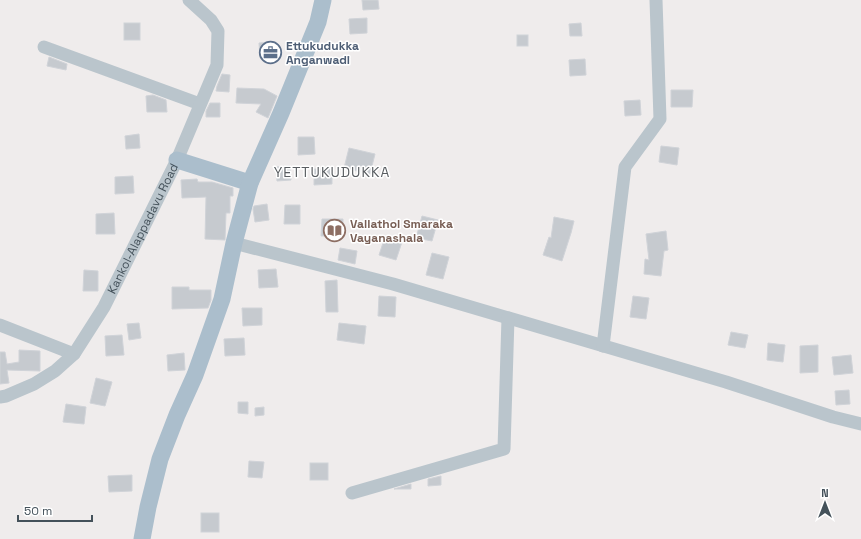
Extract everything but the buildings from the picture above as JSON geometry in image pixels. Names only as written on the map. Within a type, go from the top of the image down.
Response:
[{"type":"main road","points":[[142,539],[160,459],[176,415],[195,375],[222,299],[234,243],[250,182],[281,113],[315,29],[323,0]]},
{"type":"main road","name":"Kankol-Alappadavu Road","points":[[177,160],[250,182]]},
{"type":"street","points":[[177,160],[217,64],[218,31],[211,20],[189,0]]},
{"type":"street","points":[[603,346],[625,167],[660,119],[656,0]]},
{"type":"street","points":[[44,47],[200,104]]},
{"type":"street","name":"Kankol-Alappadavu Road","points":[[0,397],[6,396],[34,384],[55,371],[74,354],[104,307],[177,160]]},
{"type":"street","points":[[234,243],[393,284],[726,382],[833,417],[861,424]]},
{"type":"street","points":[[352,493],[504,449],[508,318]]},
{"type":"street","points":[[0,325],[74,354]]},
{"type":"place","name":"Ettukudukka Anganwadi","points":[[271,53]]},
{"type":"place","name":"Vallathol Smaraka Vayanashala","points":[[334,231]]},
{"type":"district","name":"YETTUKUDUKKA","points":[[332,172]]}]
